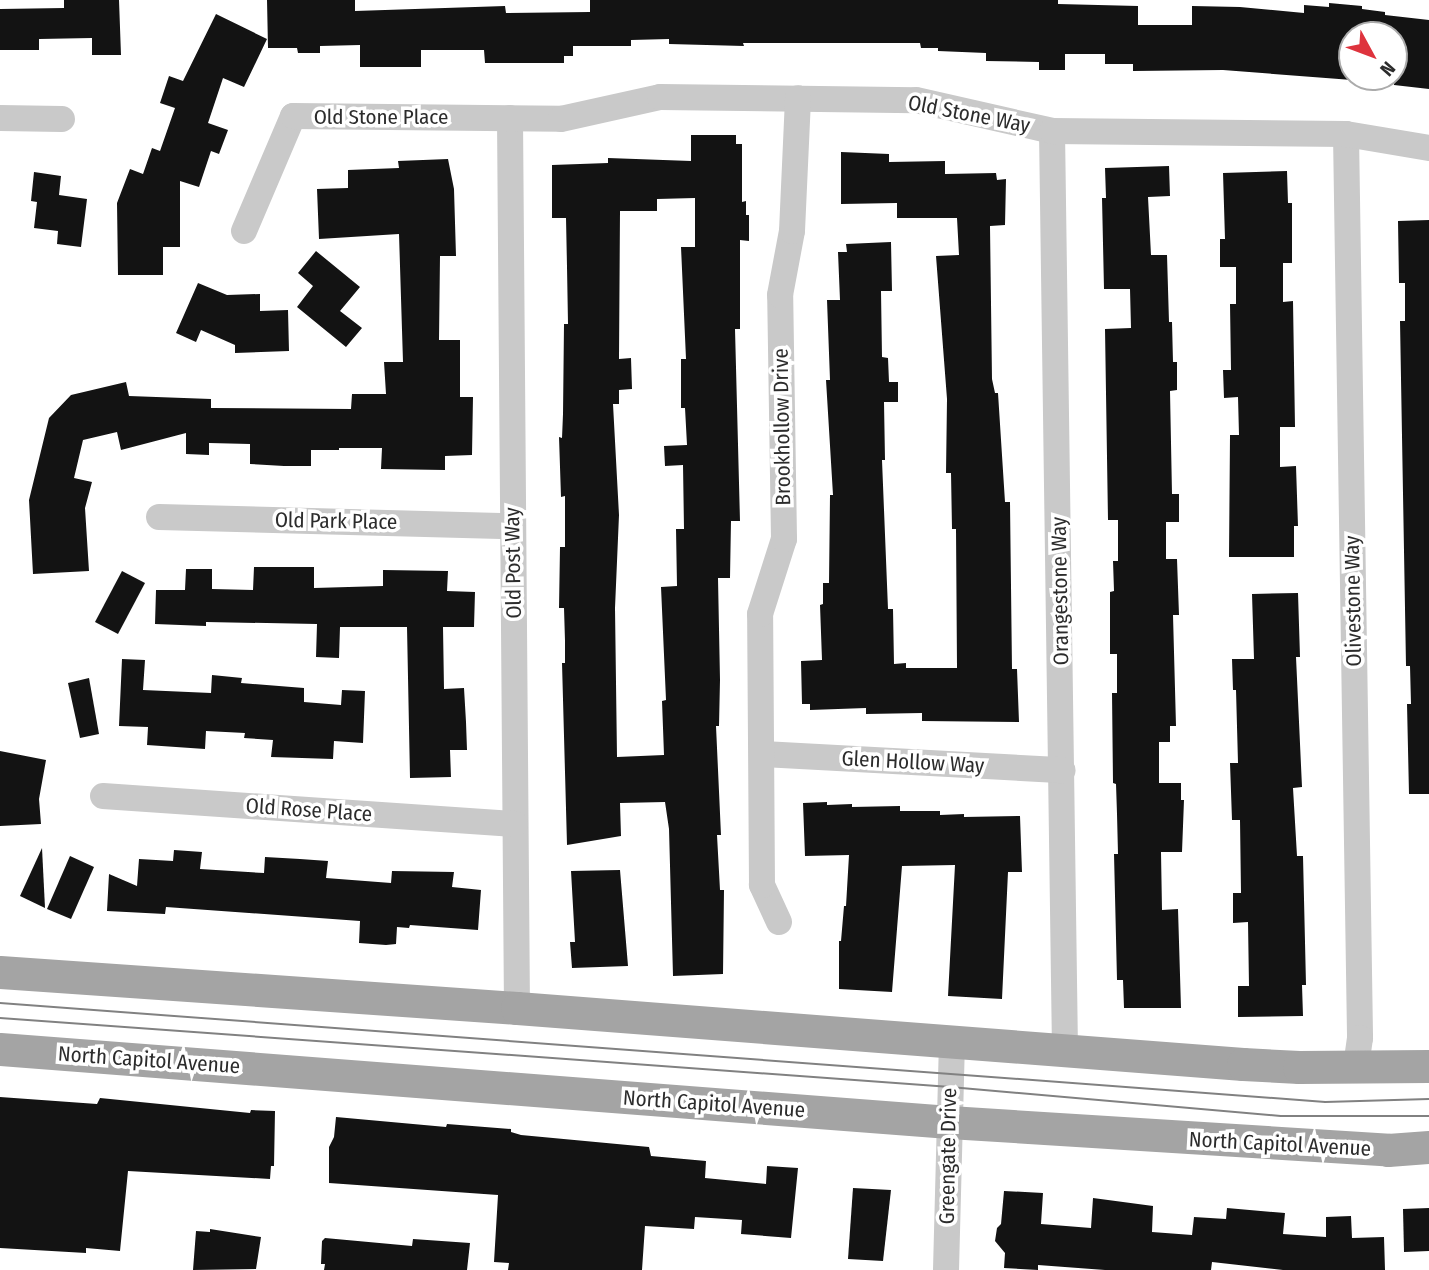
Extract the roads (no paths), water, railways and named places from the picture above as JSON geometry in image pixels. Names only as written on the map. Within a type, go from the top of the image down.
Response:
[{"type":"main road","points":[[0,972],[1299,1067],[1429,1066]]},
{"type":"main road","name":"North Capitol Avenue","points":[[0,1049],[949,1122],[1388,1150],[1429,1147]]},
{"type":"street","name":"Old Stone Way","points":[[510,118],[561,119],[660,97],[916,100],[1052,131],[1346,134],[1429,148]]},
{"type":"street","name":"Brookhollow Drive","points":[[779,922],[762,885],[760,614],[784,539],[780,295],[792,231],[798,98]]},
{"type":"street","name":"Old Stone Place","points":[[244,231],[293,116],[510,118]]},
{"type":"street","points":[[0,118],[62,119]]},
{"type":"street","name":"Old Post Way","points":[[510,118],[517,1008]]},
{"type":"street","name":"Orangestone Way","points":[[1052,131],[1065,1051]]},
{"type":"street","name":"Olivestone Way","points":[[1346,134],[1360,1038],[1356,1068]]},
{"type":"street","name":"Old Park Place","points":[[159,517],[512,526]]},
{"type":"street","name":"Glen Hollow Way","points":[[763,754],[1063,770]]},
{"type":"street","name":"Old Rose Place","points":[[103,796],[515,824]]},
{"type":"street","name":"Greengate Drive","points":[[946,1270],[952,1043]]},
{"type":"tram line","points":[[0,1003],[1325,1102],[1429,1099]]},
{"type":"tram line","points":[[0,1018],[950,1087],[1281,1116],[1429,1116]]}]
